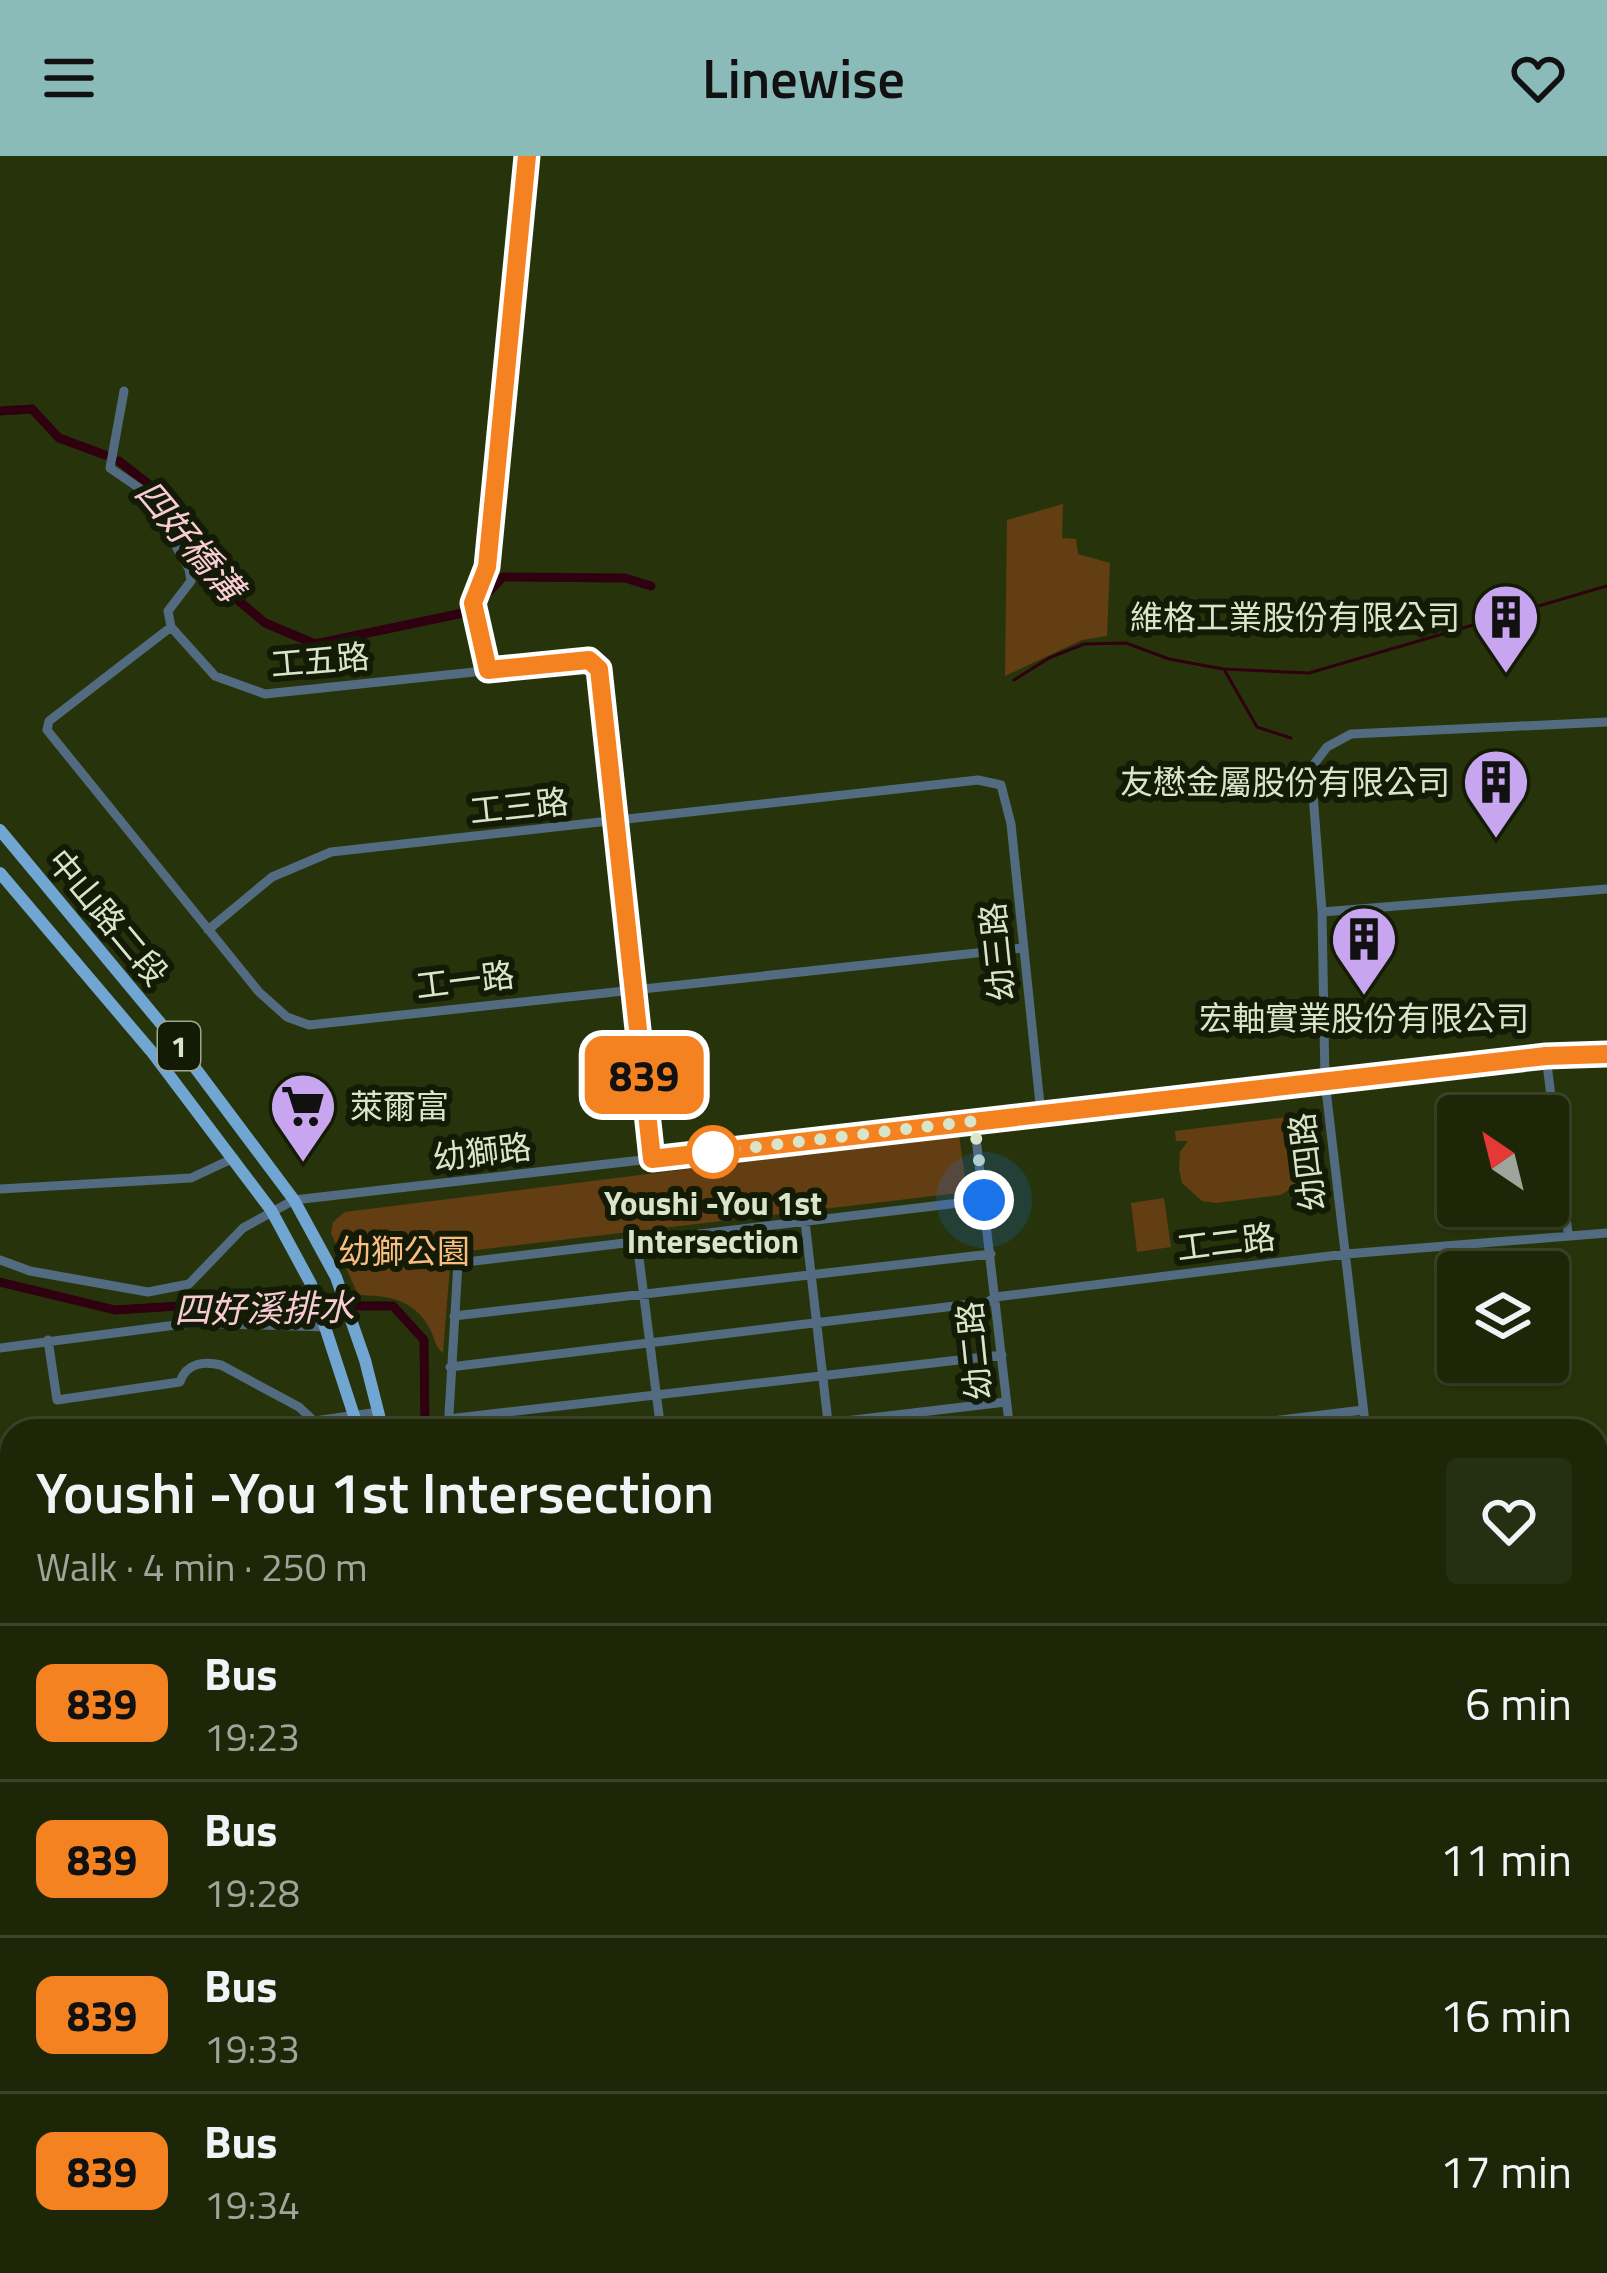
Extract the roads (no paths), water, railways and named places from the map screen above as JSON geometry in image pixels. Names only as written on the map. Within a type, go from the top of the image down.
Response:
[{"type":"main road","name":"中山路二段","points":[[0,830],[172,1037],[294,1200],[336,1277],[379,1412]]},
{"type":"main road","name":"中山路二段","points":[[0,873],[151,1051],[271,1210],[328,1327]]},
{"type":"main road","points":[[26,904],[47,887]]},
{"type":"main road","name":"1","points":[[328,1327],[355,1419]]},
{"type":"main road","name":"1","points":[[379,1412],[380,1419]]},
{"type":"street","points":[[488,670],[473,603],[487,567],[527,156]]},
{"type":"street","points":[[124,391],[110,468],[145,492],[189,569],[191,581],[168,610],[171,627]]},
{"type":"street","name":"工五路","points":[[171,627],[215,676],[265,694],[589,660],[599,669],[617,822]]},
{"type":"street","name":"工一路","points":[[171,627],[49,722],[46,730],[259,992],[287,1017],[309,1024],[1023,949]]},
{"type":"street","name":"幼四路","points":[[1365,1419],[1324,1081],[1322,912],[1311,768],[1327,747],[1351,734],[1607,722]]},
{"type":"street","name":"工三路","points":[[208,930],[272,877],[331,852],[978,780],[1001,785]]},
{"type":"street","name":"幼三路","points":[[1001,785],[1011,824],[1041,1114]]},
{"type":"street","points":[[617,822],[652,1159]]},
{"type":"street","points":[[1322,912],[1607,889]]},
{"type":"street","name":"幼獅路","points":[[0,1260],[30,1271],[148,1292],[189,1284],[243,1228],[294,1200],[1546,1056],[1607,1054]]},
{"type":"street","points":[[1546,1056],[1568,1233]]},
{"type":"street","name":"幼二路","points":[[974,1121],[1008,1419]]},
{"type":"street","points":[[0,1189],[190,1178],[233,1158]]},
{"type":"street","points":[[448,1419],[458,1262],[984,1200]]},
{"type":"street","points":[[805,1221],[827,1419]]},
{"type":"street","name":"工二路","points":[[450,1367],[1346,1255],[1607,1233]]},
{"type":"street","points":[[637,1242],[659,1419]]},
{"type":"street","points":[[454,1316],[991,1254]]},
{"type":"street","points":[[0,1348],[191,1323],[328,1327]]},
{"type":"street","points":[[48,1340],[57,1400],[180,1382],[183,1373],[208,1362],[299,1407],[306,1419]]},
{"type":"street","points":[[487,1419],[656,1393],[1002,1355]]},
{"type":"street","points":[[890,1419],[1006,1402]]},
{"type":"street","points":[[1289,1419],[1364,1410]]},
{"type":"street","points":[[334,1419],[379,1412]]},
{"type":"waterway","name":"四好橋溝","points":[[0,411],[32,409],[59,438],[105,455]]},
{"type":"waterway","name":"四好橋溝","points":[[119,461],[155,489],[213,579],[265,623],[315,644],[468,612]]},
{"type":"waterway","name":"四好橋溝","points":[[480,601],[503,577],[625,578],[651,586]]},
{"type":"waterway","name":"四好橋溝","points":[[1014,680],[1084,644],[1126,643],[1169,659],[1223,669],[1309,673],[1607,586]]},
{"type":"waterway","points":[[1225,671],[1257,727],[1291,738]]},
{"type":"waterway","name":"四好溪排水","points":[[0,1282],[115,1310],[194,1305],[393,1306],[424,1340],[425,1419]]},
{"type":"place","name":"維格工業股份有限公司","points":[[1506,676]]},
{"type":"place","name":"友懋金屬股份有限公司","points":[[1496,841]]},
{"type":"place","name":"宏軸實業股份有限公司","points":[[1364,998]]},
{"type":"place","name":"Youshi -You 1st Intersection","points":[[713,1152]]},
{"type":"place","name":"萊爾富","points":[[303,1165]]},
{"type":"park label","name":"幼獅公園","points":[[404,1251]]}]
